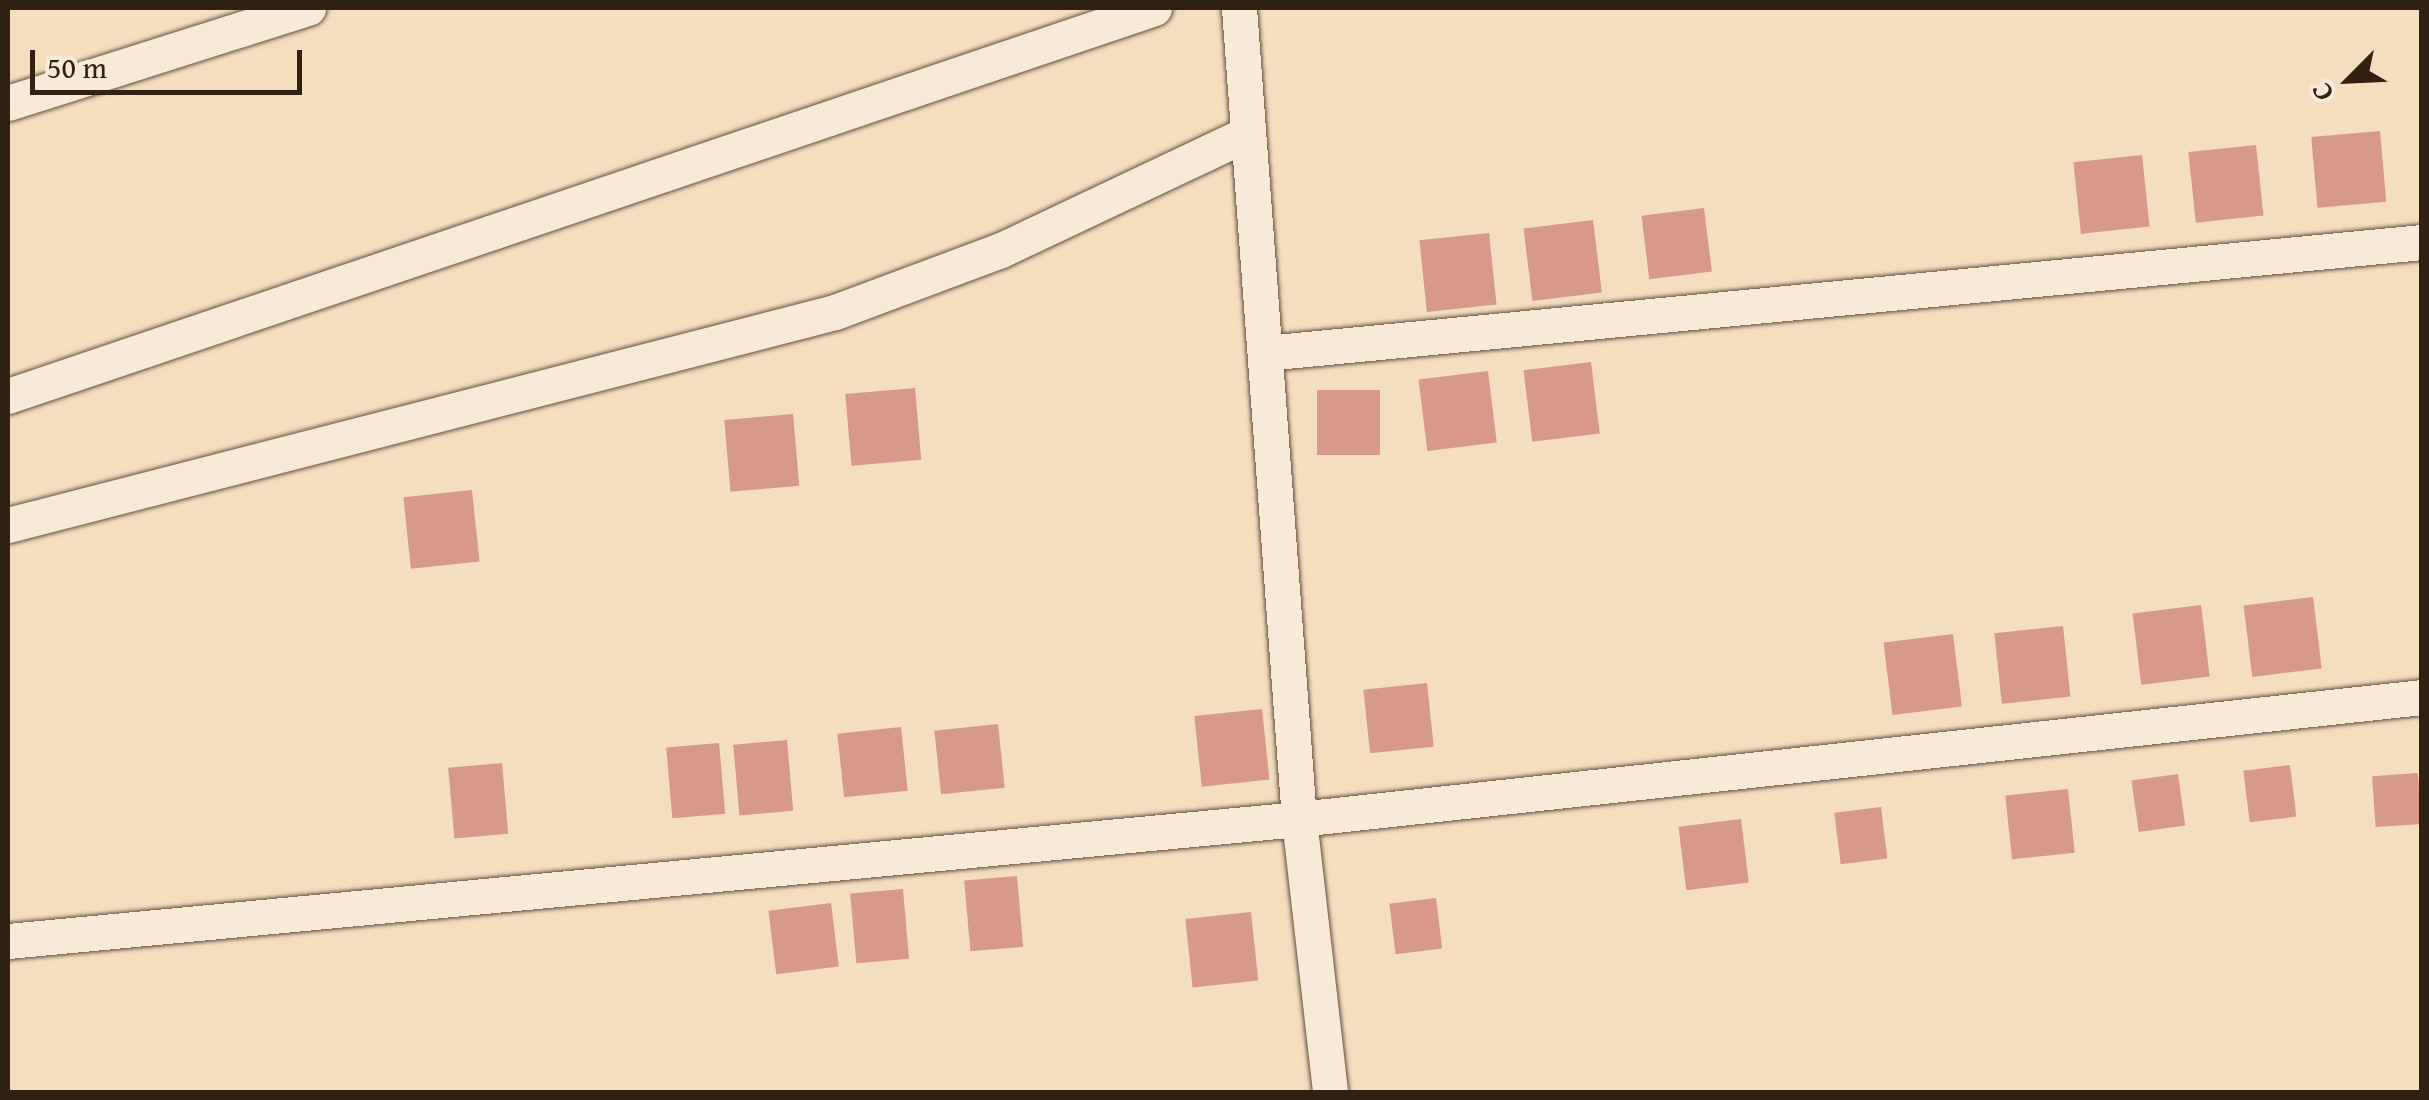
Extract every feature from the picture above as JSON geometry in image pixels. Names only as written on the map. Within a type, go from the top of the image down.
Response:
[{"type":"street","points":[[8,103],[308,8]]},
{"type":"street","points":[[8,396],[1154,8]]},
{"type":"street","points":[[1239,8],[1300,819],[1330,1092]]},
{"type":"street","points":[[8,525],[835,312],[1001,250],[1248,133]]},
{"type":"street","points":[[1265,353],[2422,242]]},
{"type":"street","points":[[8,941],[1300,819],[2422,696]]},
{"type":"building","points":[[2380,131],[2386,202],[2317,208],[2311,137]]},
{"type":"building","points":[[2256,145],[2263,216],[2196,223],[2188,152]]},
{"type":"building","points":[[2142,155],[2150,227],[2081,234],[2073,162]]},
{"type":"building","points":[[1704,208],[1712,272],[1649,279],[1641,216]]},
{"type":"building","points":[[1593,220],[1602,292],[1532,301],[1524,229]]},
{"type":"building","points":[[1489,233],[1497,305],[1427,312],[1419,240]]},
{"type":"building","points":[[1591,362],[1600,433],[1532,442],[1524,370]]},
{"type":"building","points":[[1488,371],[1497,442],[1427,451],[1419,380]]},
{"type":"building","points":[[915,388],[921,460],[852,466],[845,394]]},
{"type":"building","points":[[1317,390],[1380,390],[1380,455],[1317,455]]},
{"type":"building","points":[[793,414],[799,486],[731,492],[724,420]]},
{"type":"building","points":[[472,490],[480,562],[411,569],[403,497]]},
{"type":"building","points":[[2313,597],[2322,668],[2252,677],[2244,606]]},
{"type":"building","points":[[2201,605],[2210,676],[2141,685],[2133,613]]},
{"type":"building","points":[[2063,626],[2070,697],[2002,704],[1994,633]]},
{"type":"building","points":[[1953,634],[1962,706],[1892,715],[1884,643]]},
{"type":"building","points":[[1427,683],[1434,747],[1370,753],[1363,690]]},
{"type":"building","points":[[1262,709],[1269,780],[1202,787],[1194,716]]},
{"type":"building","points":[[998,724],[1005,788],[941,794],[934,731]]},
{"type":"building","points":[[901,727],[908,791],[844,797],[837,734]]},
{"type":"building","points":[[787,740],[793,811],[739,815],[733,745]]},
{"type":"building","points":[[719,743],[725,814],[672,818],[666,748]]},
{"type":"building","points":[[502,763],[508,834],[454,838],[448,768]]},
{"type":"building","points":[[2290,765],[2296,817],[2250,822],[2243,771]]},
{"type":"building","points":[[2418,773],[2422,824],[2376,827],[2372,776]]},
{"type":"building","points":[[2178,774],[2185,825],[2139,832],[2131,781]]},
{"type":"building","points":[[2068,789],[2075,853],[2012,859],[2005,796]]},
{"type":"building","points":[[1881,807],[1887,859],[1841,864],[1834,813]]},
{"type":"building","points":[[1741,819],[1749,883],[1686,890],[1678,827]]},
{"type":"building","points":[[1017,876],[1023,947],[970,951],[964,881]]},
{"type":"building","points":[[903,889],[909,959],[856,963],[850,894]]},
{"type":"building","points":[[1436,898],[1442,949],[1396,954],[1389,904]]},
{"type":"building","points":[[831,903],[839,967],[776,974],[768,911]]},
{"type":"building","points":[[1251,912],[1258,981],[1193,988],[1185,919]]}]
